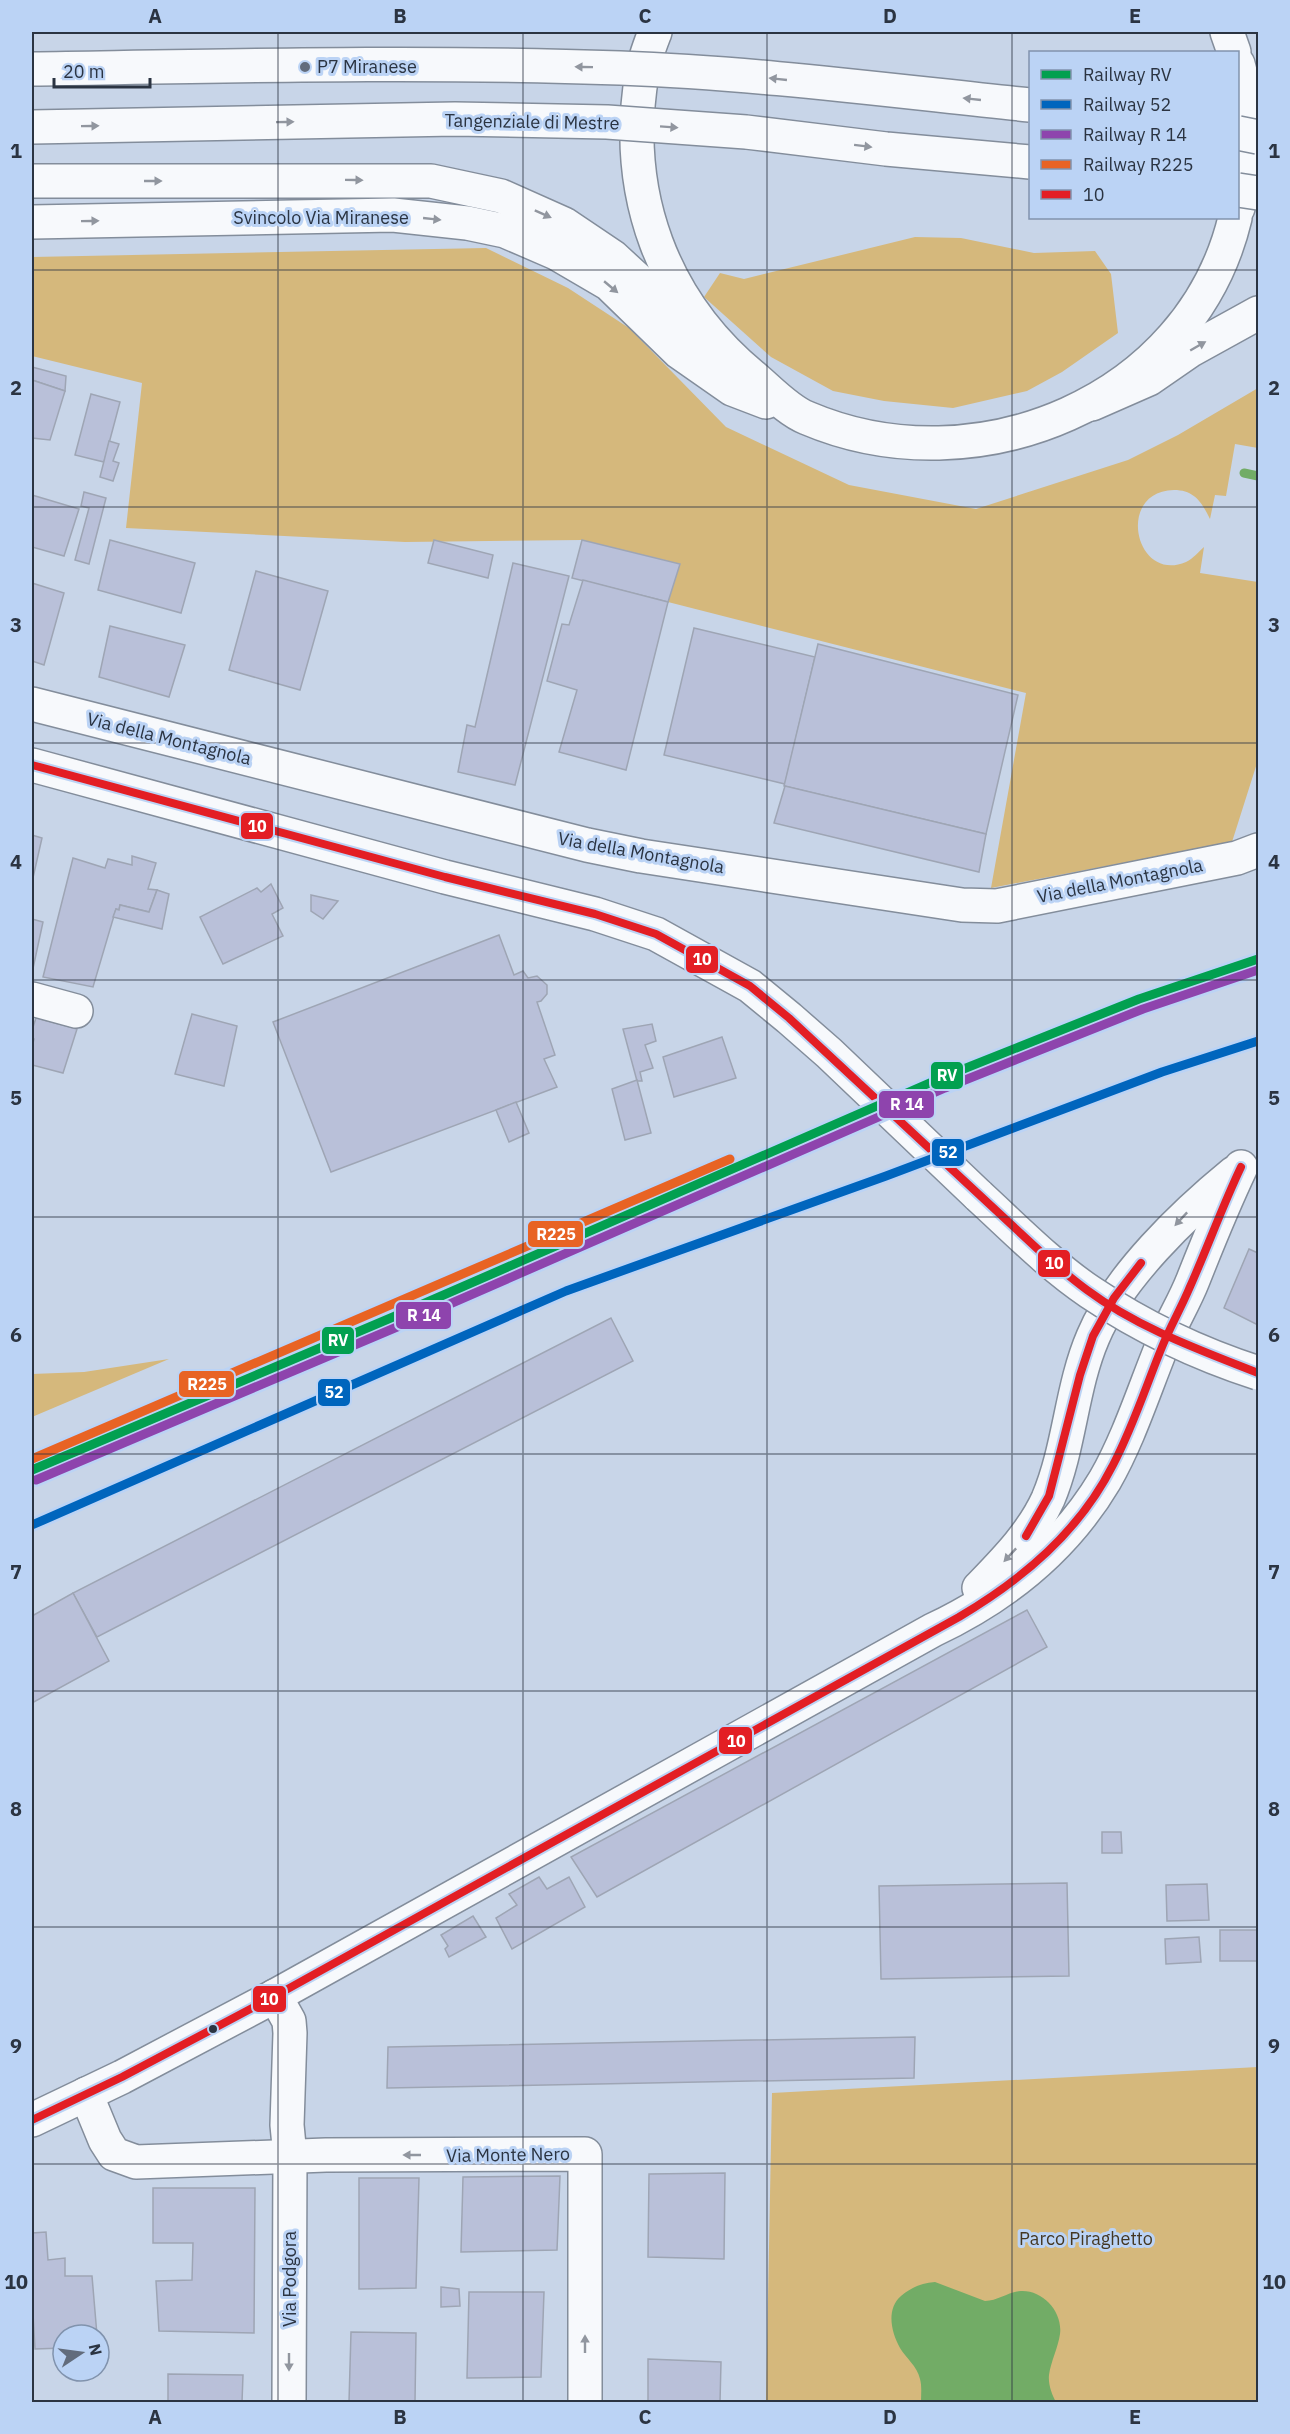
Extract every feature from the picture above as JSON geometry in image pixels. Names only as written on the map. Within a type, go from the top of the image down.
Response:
[{"type":"main road","points":[[655,32],[642,72],[636,122],[638,171],[648,220],[668,273],[697,321],[735,362]]},
{"type":"main road","points":[[1227,32],[1234,51]]},
{"type":"main road","points":[[32,69],[460,64],[622,68],[756,77],[1029,105]]},
{"type":"main road","points":[[1239,71],[1247,129],[1243,184],[1239,203]]},
{"type":"main road","name":"Tangenziale di Mestre","points":[[32,127],[455,119],[607,122],[746,132],[886,149],[1029,162]]},
{"type":"main road","points":[[1239,133],[1258,137]]},
{"type":"main road","points":[[32,181],[431,181],[501,196],[564,224],[613,257],[662,302],[684,327],[735,362],[804,417]]},
{"type":"main road","points":[[1239,190],[1258,194]]},
{"type":"main road","name":"Svincolo Via Miranese","points":[[32,222],[393,215],[467,223],[505,231],[556,253],[609,284],[679,352],[732,389],[854,435],[902,443],[949,443],[998,438],[1046,425],[1092,404]]},
{"type":"main road","points":[[1092,404],[1137,372],[1176,333],[1208,288],[1230,238],[1235,219]]},
{"type":"main road","points":[[1092,404],[1149,380],[1191,350],[1258,313]]},
{"type":"main road","name":"Via della Montagnola","points":[[32,704],[587,845],[641,856],[962,905],[997,906],[1237,858],[1258,850]]},
{"type":"main road","points":[[32,765],[445,877],[595,914],[656,934],[750,986],[829,1053],[1044,1255],[1089,1291],[1141,1323],[1190,1346],[1258,1373]]},
{"type":"main road","points":[[32,999],[76,1011]]},
{"type":"main road","points":[[933,1630],[963,1603],[1023,1540],[1048,1499],[1060,1462],[1080,1374],[1093,1335],[1130,1276],[1196,1204],[1250,1160]]},
{"type":"main road","points":[[32,2120],[275,1996],[933,1630],[970,1612],[1005,1590],[1043,1557],[1077,1520],[1105,1479],[1163,1343],[1192,1282],[1216,1220],[1250,1160]]},
{"type":"main road","name":"Via Podgora","points":[[275,1996],[289,2020],[287,2126],[290,2156],[289,2403]]},
{"type":"main road","points":[[86,2094],[105,2140],[114,2154],[136,2162],[290,2156]]},
{"type":"main road","name":"Via Monte Nero","points":[[290,2156],[585,2154],[585,2403]]},
{"type":"green space","points":[[915,237],[961,238],[1034,253],[1095,251],[1111,274],[1118,333],[1062,372],[1027,391],[953,408],[884,401],[833,391],[771,357],[704,297],[720,273],[744,279]]},
{"type":"green space","points":[[486,248],[568,288],[629,328],[726,427],[849,485],[976,509],[1128,460],[1178,435],[1258,388],[1258,448],[1235,444],[1226,496],[1215,495],[1210,519],[1197,498],[1187,492],[1174,490],[1155,494],[1144,505],[1138,519],[1139,535],[1144,549],[1154,560],[1168,565],[1186,562],[1204,547],[1200,573],[1258,582],[1258,760],[1232,842],[991,888],[1026,693],[668,602],[680,564],[582,540],[405,542],[126,528],[142,383],[32,356],[32,257]]},
{"type":"green space","points":[[169,1359],[32,1417],[32,1374],[84,1372]]},
{"type":"green space","name":"Parco Piraghetto","points":[[1258,2067],[1258,2402],[766,2402],[772,2093]]},
{"type":"shaded area","points":[[935,2282],[985,2301],[1021,2291],[1044,2298],[1055,2310],[1060,2326],[1059,2339],[1049,2375],[1056,2402],[921,2402],[919,2374],[897,2342],[892,2328],[892,2314],[896,2301],[905,2293],[921,2284]]},
{"type":"building","points":[[32,367],[66,376],[65,391],[32,380]]},
{"type":"building","points":[[32,380],[65,391],[50,440],[32,438]]},
{"type":"building","points":[[91,394],[120,402],[104,462],[75,455]]},
{"type":"building","points":[[109,441],[119,444],[113,461],[119,463],[113,481],[100,477]]},
{"type":"building","points":[[84,492],[106,498],[89,564],[75,560],[89,508],[81,506]]},
{"type":"building","points":[[32,495],[79,509],[64,556],[32,547]]},
{"type":"building","points":[[110,540],[195,563],[181,613],[98,590]]},
{"type":"building","points":[[434,540],[493,555],[488,578],[428,563]]},
{"type":"building","points":[[582,540],[680,564],[668,602],[572,578]]},
{"type":"building","points":[[513,563],[569,576],[515,785],[458,772],[467,725],[475,727]]},
{"type":"building","points":[[256,571],[328,591],[300,690],[229,670]]},
{"type":"building","points":[[583,580],[668,602],[626,770],[559,752],[577,690],[547,681],[562,624],[569,625]]},
{"type":"building","points":[[32,583],[64,593],[44,665],[32,661]]},
{"type":"building","points":[[110,626],[185,645],[169,697],[99,677]]},
{"type":"building","points":[[694,628],[815,657],[785,784],[664,755]]},
{"type":"building","points":[[818,644],[1018,695],[986,834],[784,786]]},
{"type":"building","points":[[785,786],[986,834],[979,872],[774,823]]},
{"type":"building","points":[[32,835],[42,838],[32,882]]},
{"type":"building","points":[[132,856],[156,863],[148,889],[157,890],[149,912],[120,905],[119,910],[116,909],[93,987],[43,977],[73,858],[105,868],[108,859],[132,865]]},
{"type":"building","points":[[271,884],[283,908],[272,914],[283,936],[223,964],[200,917],[257,888],[261,892]]},
{"type":"building","points":[[157,890],[169,894],[162,929],[113,917],[120,905],[149,912]]},
{"type":"building","points":[[311,895],[338,901],[323,919],[311,911]]},
{"type":"building","points":[[32,919],[43,922],[32,973]]},
{"type":"building","points":[[499,935],[514,975],[523,971],[528,978],[537,976],[547,985],[547,994],[537,1002],[555,1055],[544,1059],[557,1087],[331,1172],[273,1022]]},
{"type":"building","points":[[192,1014],[237,1026],[224,1086],[175,1074]]},
{"type":"building","points":[[36,1018],[77,1029],[63,1073],[32,1065],[34,1039],[32,1030]]},
{"type":"building","points":[[652,1024],[656,1041],[645,1045],[653,1068],[640,1072],[642,1081],[637,1081],[623,1029]]},
{"type":"building","points":[[722,1037],[736,1078],[674,1097],[663,1057]]},
{"type":"building","points":[[637,1080],[651,1133],[625,1140],[612,1089]]},
{"type":"building","points":[[516,1102],[529,1133],[509,1142],[496,1110]]},
{"type":"building","points":[[1249,1249],[1258,1253],[1258,1325],[1224,1308]]},
{"type":"building","points":[[611,1318],[633,1361],[97,1637],[73,1593]]},
{"type":"building","points":[[73,1593],[109,1661],[32,1703],[32,1616]]},
{"type":"building","points":[[1027,1610],[1047,1647],[597,1897],[571,1857]]},
{"type":"building","points":[[1102,1832],[1121,1832],[1122,1853],[1102,1853]]},
{"type":"building","points":[[539,1877],[547,1889],[569,1877],[585,1907],[512,1949],[496,1918],[517,1905],[509,1894]]},
{"type":"building","points":[[1067,1883],[1069,1976],[881,1979],[879,1886]]},
{"type":"building","points":[[1207,1884],[1209,1920],[1167,1921],[1166,1885]]},
{"type":"building","points":[[473,1916],[486,1937],[449,1957],[445,1949],[448,1946],[441,1935]]},
{"type":"building","points":[[1220,1930],[1258,1930],[1258,1961],[1220,1961]]},
{"type":"building","points":[[1199,1937],[1201,1962],[1166,1964],[1165,1939]]},
{"type":"building","points":[[915,2037],[914,2078],[387,2088],[388,2047]]},
{"type":"building","points":[[725,2173],[724,2259],[648,2257],[649,2174]]},
{"type":"building","points":[[560,2176],[557,2250],[461,2252],[463,2177]]},
{"type":"building","points":[[359,2178],[419,2178],[416,2288],[359,2289]]},
{"type":"building","points":[[153,2188],[255,2188],[254,2333],[159,2331],[156,2281],[192,2280],[193,2243],[153,2243]]},
{"type":"building","points":[[46,2232],[48,2260],[65,2258],[65,2276],[92,2276],[96,2323],[51,2323],[51,2348],[35,2349],[32,2233]]},
{"type":"building","points":[[441,2287],[459,2289],[460,2306],[441,2307]]},
{"type":"building","points":[[469,2292],[544,2292],[541,2377],[467,2378]]},
{"type":"building","points":[[351,2332],[416,2333],[415,2402],[349,2402]]},
{"type":"building","points":[[648,2359],[721,2362],[720,2402],[648,2402]]},
{"type":"building","points":[[168,2374],[243,2375],[242,2402],[168,2402]]},
{"type":"waterway","points":[[1244,473],[1258,476]]},
{"type":"rail line","name":"RV","points":[[32,1470],[393,1317],[941,1078],[1139,999],[1258,959]]},
{"type":"rail line","name":"52","points":[[32,1525],[566,1291],[886,1176],[1162,1072],[1258,1041]]},
{"type":"rail line","name":"R225","points":[[32,1459],[730,1159]]},
{"type":"transit line","name":"10","points":[[32,765],[445,877],[595,914],[656,934],[750,986],[789,1018],[1044,1255],[1087,1290],[1148,1327],[1258,1373]]},
{"type":"transit line","points":[[36,1480],[397,1327],[945,1088],[1143,1009],[1258,970]]},
{"type":"transit line","name":"10","points":[[32,2120],[122,2077],[275,1996],[959,1617],[1027,1570],[1066,1533],[1084,1512],[1113,1465],[1241,1167]]},
{"type":"transit line","name":"10","points":[[1026,1536],[1049,1496],[1080,1375],[1093,1336],[1114,1298],[1141,1263]]},
{"type":"place","name":"P7 Miranese","points":[[305,67]]}]
